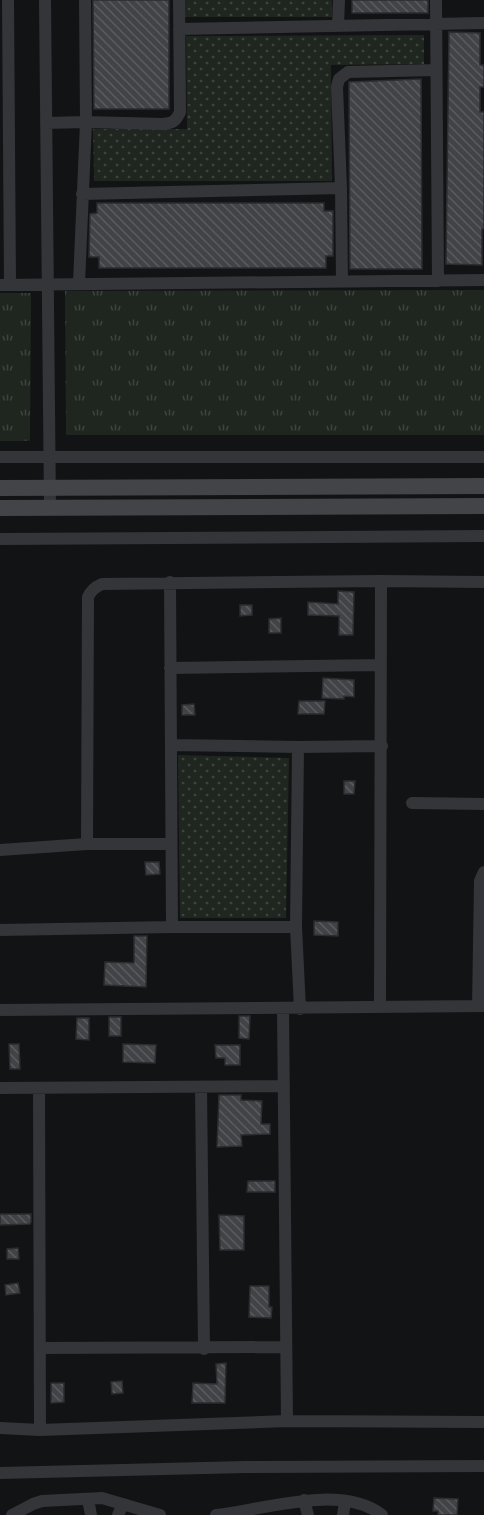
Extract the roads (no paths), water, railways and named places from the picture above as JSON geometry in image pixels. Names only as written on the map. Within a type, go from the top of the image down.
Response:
[{"type":"street","points":[[8,0],[4,21],[5,285],[484,280]]},
{"type":"street","points":[[45,0],[50,508]]},
{"type":"street","points":[[79,284],[86,122],[85,0]]},
{"type":"street","points":[[46,123],[171,124],[177,119],[180,112],[179,0]]},
{"type":"street","points":[[339,0],[339,25]]},
{"type":"street","points":[[436,0],[438,281]]},
{"type":"street","points":[[179,29],[484,22]]},
{"type":"street","points":[[342,282],[337,87],[339,79],[348,72],[436,70]]},
{"type":"street","points":[[82,194],[341,188]]},
{"type":"street","points":[[0,457],[484,457]]},
{"type":"street","points":[[0,488],[484,486]]},
{"type":"street","points":[[0,508],[484,506]]},
{"type":"street","points":[[0,539],[484,536]]},
{"type":"street","points":[[380,1007],[381,580]]},
{"type":"street","points":[[87,844],[88,597],[90,591],[102,584],[170,582],[381,580],[484,582]]},
{"type":"street","points":[[170,582],[172,927]]},
{"type":"street","points":[[170,668],[381,665]]},
{"type":"street","points":[[171,744],[382,746]]},
{"type":"street","points":[[298,747],[296,927],[300,1009]]},
{"type":"street","points":[[412,803],[484,804]]},
{"type":"street","points":[[0,850],[87,844],[171,844]]},
{"type":"street","points":[[0,1010],[481,1006],[480,881],[484,872]]},
{"type":"street","points":[[0,930],[296,927]]},
{"type":"street","points":[[283,1008],[287,1421]]},
{"type":"street","points":[[0,1088],[284,1086]]},
{"type":"street","points":[[39,1088],[40,1430]]},
{"type":"street","points":[[201,1088],[204,1349]]},
{"type":"street","points":[[40,1348],[286,1347]]},
{"type":"street","points":[[0,1428],[40,1430],[287,1421],[484,1422]]},
{"type":"street","points":[[0,1473],[245,1467],[484,1466]]},
{"type":"street","points":[[14,1514],[42,1501],[102,1498],[121,1509],[160,1515]]},
{"type":"street","points":[[88,1499],[91,1515]]},
{"type":"street","points":[[216,1515],[247,1512],[304,1500],[324,1499],[356,1503],[382,1515]]},
{"type":"street","points":[[304,1500],[308,1515]]},
{"type":"street","points":[[343,1515],[345,1502]]}]
